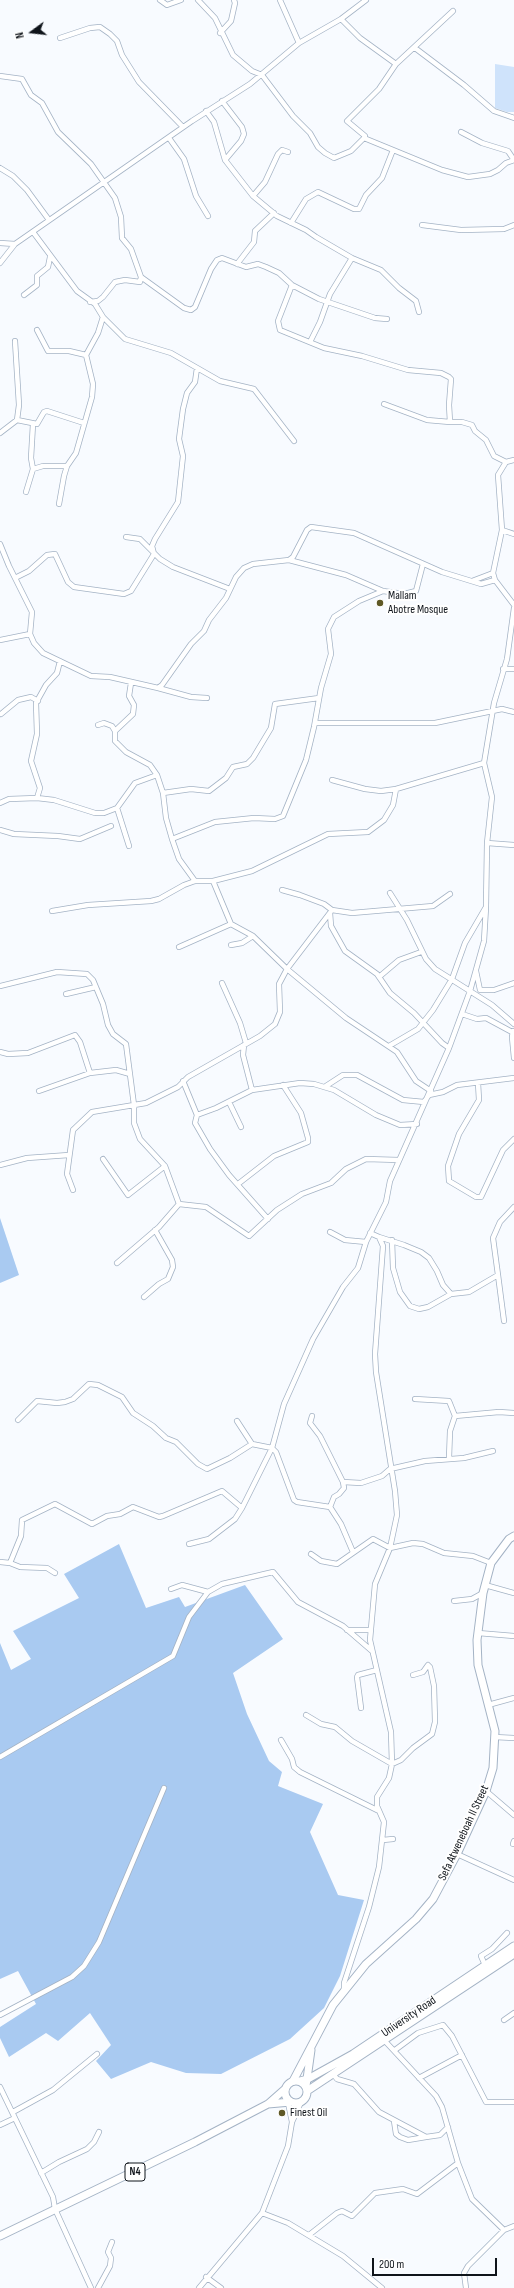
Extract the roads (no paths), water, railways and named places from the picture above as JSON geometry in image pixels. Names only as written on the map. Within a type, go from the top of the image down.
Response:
[{"type":"main road","name":"Sefa Atweneboah II Street","points":[[303,2083],[310,2048],[325,2018],[344,1990],[366,1964],[406,1929],[425,1908],[457,1854],[486,1791],[493,1768],[494,1736],[478,1665],[478,1632],[483,1593],[491,1563],[509,1539],[514,1536]]},
{"type":"main road","name":"University Road","points":[[303,2083],[353,2054],[514,1946]]},
{"type":"main road","name":"University Road","points":[[303,2083],[333,2074],[513,1958]]},
{"type":"main road","name":"Sefa Atweneboah II Street","points":[[303,2083],[310,2048]]},
{"type":"main road","name":"N4","points":[[0,2236],[188,2145],[268,2104],[285,2089],[303,2083],[305,2098],[301,2102],[288,2101],[268,2104]]},
{"type":"main road","points":[[285,2089],[288,2101]]},
{"type":"street","points":[[160,0],[167,5],[181,0]]},
{"type":"street","points":[[198,0],[215,18],[220,33],[234,55],[252,71],[262,75],[293,116],[310,133],[318,146],[325,153],[334,158],[352,151],[364,138]]},
{"type":"street","points":[[220,33],[231,21],[235,3],[234,0]]},
{"type":"street","points":[[280,0],[299,43]]},
{"type":"street","points":[[0,263],[14,244],[206,111],[262,75],[299,43],[341,19],[366,0]]},
{"type":"street","points":[[453,11],[415,48],[396,64],[379,89],[347,121],[365,136],[364,138],[442,170],[468,177],[490,174],[498,170],[506,162],[514,160],[508,151],[482,143],[461,132]]},
{"type":"street","points":[[341,19],[360,38],[396,64]]},
{"type":"street","points":[[60,38],[90,28],[100,27],[110,34],[117,41],[122,56],[139,82],[183,127]]},
{"type":"street","points":[[415,48],[464,85],[494,111],[514,118]]},
{"type":"street","points":[[0,76],[22,79],[31,95],[42,103],[58,132],[90,164],[115,198],[122,217],[122,238],[131,249],[141,276],[140,282],[125,280],[116,282],[98,301],[90,302]]},
{"type":"street","points":[[222,101],[242,127],[244,134],[242,142],[225,160]]},
{"type":"street","points":[[206,111],[214,122],[225,160],[253,196],[274,213],[291,223],[306,230],[352,258],[381,270],[399,288],[416,301],[419,312]]},
{"type":"street","points":[[169,138],[184,158],[196,196],[208,216]]},
{"type":"street","points":[[253,196],[265,182],[278,154],[282,150],[288,152]]},
{"type":"street","points":[[291,223],[306,199],[318,192],[354,209],[359,209],[366,195],[382,178],[393,150]]},
{"type":"street","points":[[0,168],[13,176],[27,190],[49,220]]},
{"type":"street","points":[[237,264],[254,242],[255,231],[274,213]]},
{"type":"street","points":[[422,225],[461,230],[504,229],[514,225]]},
{"type":"street","points":[[33,232],[77,292],[99,309],[102,318],[125,339],[171,353],[220,381],[254,389],[294,441]]},
{"type":"street","points":[[0,243],[14,244]]},
{"type":"street","points":[[24,295],[37,285],[37,276],[48,267],[50,257]]},
{"type":"street","points":[[141,276],[164,295],[191,310],[195,307],[216,260],[222,258],[246,267],[258,264],[279,273],[292,285],[319,299],[375,318],[388,319]]},
{"type":"street","points":[[310,342],[330,294],[352,258]]},
{"type":"street","points":[[292,285],[278,326],[280,330],[324,348],[362,356],[408,370],[441,373],[449,377],[451,379],[448,405],[450,422]]},
{"type":"street","points":[[59,504],[67,466],[76,453],[92,397],[93,384],[86,355],[98,333],[102,318]]},
{"type":"street","points":[[37,330],[48,351],[69,350],[86,355]]},
{"type":"street","points":[[0,433],[17,420],[19,406],[15,341]]},
{"type":"street","points":[[14,578],[29,571],[47,555],[55,554],[68,582],[74,587],[124,594],[131,591],[154,554],[152,546],[155,539],[178,502],[183,456],[179,439],[183,409],[187,394],[195,382],[198,368]]},
{"type":"street","points":[[384,404],[427,420],[472,424],[475,431],[486,440],[494,456],[506,462],[514,460]]},
{"type":"street","points":[[17,420],[33,424],[40,422],[44,412],[46,411],[84,423]]},
{"type":"street","points":[[26,492],[33,469],[31,458],[33,424]]},
{"type":"street","points":[[189,1544],[209,1539],[235,1519],[242,1508],[272,1448],[284,1404],[304,1358],[343,1288],[358,1268],[370,1232],[386,1202],[390,1181],[417,1124],[449,1048],[470,991],[484,941],[487,843],[492,798],[484,763],[514,606],[494,580],[493,573],[502,530],[498,475],[506,462]]},
{"type":"street","points":[[33,469],[43,466],[67,466]]},
{"type":"street","points":[[289,560],[299,548],[307,530],[311,527],[322,527],[354,533],[423,564],[481,584],[494,580]]},
{"type":"street","points":[[502,530],[514,534]]},
{"type":"street","points":[[126,537],[140,539],[154,554],[173,567],[213,580],[230,589]]},
{"type":"street","points":[[0,544],[14,578],[32,612],[30,634],[34,643],[43,653],[91,676],[110,677],[132,683],[140,682],[191,697],[207,698]]},
{"type":"street","points":[[158,688],[162,685],[191,644],[204,631],[244,568],[253,564],[289,560],[346,575],[383,591],[404,594],[416,591],[423,564]]},
{"type":"street","points":[[472,581],[493,573]]},
{"type":"street","points":[[172,839],[196,832],[206,825],[231,819],[280,819],[306,760],[315,723],[319,698],[331,654],[328,629],[334,617],[359,601],[383,591]]},
{"type":"street","points":[[0,640],[30,634]]},
{"type":"street","points":[[37,798],[40,788],[31,762],[37,734],[36,710],[38,701],[46,685],[57,674],[60,661]]},
{"type":"street","points":[[503,669],[514,669]]},
{"type":"street","points":[[115,731],[133,714],[134,705],[130,696],[132,683]]},
{"type":"street","points":[[1,714],[18,700],[31,697],[38,701]]},
{"type":"street","points":[[163,793],[191,789],[209,791],[226,778],[233,767],[247,764],[253,758],[271,728],[275,704],[319,698]]},
{"type":"street","points":[[315,723],[435,723],[454,718],[480,715],[493,710],[502,709],[514,712]]},
{"type":"street","points":[[98,725],[104,723],[112,726],[115,731],[115,741],[126,752],[150,765],[157,775],[163,793],[166,818],[179,859],[195,881]]},
{"type":"street","points":[[332,780],[373,790],[396,789],[484,763]]},
{"type":"street","points":[[0,803],[3,800],[14,798],[37,798],[54,800],[95,813],[104,813],[117,808],[135,783],[157,775]]},
{"type":"street","points":[[52,911],[88,905],[151,901],[195,881],[213,881],[252,871],[328,834],[341,832],[360,833],[373,830],[384,820],[392,805],[396,789]]},
{"type":"street","points":[[117,808],[129,846]]},
{"type":"street","points":[[0,830],[14,834],[58,836],[80,839],[111,826]]},
{"type":"street","points":[[487,843],[514,845]]},
{"type":"street","points":[[213,881],[231,924],[253,936],[287,969],[346,1018],[371,1036],[389,1046],[403,1059],[416,1081],[430,1093],[443,1092],[457,1085],[514,1078]]},
{"type":"street","points":[[282,890],[324,904],[331,912],[330,926],[345,950],[378,977],[390,993],[423,1022],[442,1043],[449,1048]]},
{"type":"street","points":[[390,892],[421,952],[435,969],[492,1004],[514,1024]]},
{"type":"street","points":[[331,912],[352,913],[433,906],[450,894]]},
{"type":"street","points":[[389,1046],[416,1030],[444,995],[452,979],[465,943],[486,907]]},
{"type":"street","points":[[73,1190],[67,1174],[69,1155],[73,1130],[81,1121],[92,1112],[146,1103],[178,1087],[188,1077],[245,1044],[275,1024],[280,1012],[279,984],[287,969],[331,912]]},
{"type":"street","points":[[179,947],[231,924]]},
{"type":"street","points":[[231,945],[242,943],[253,936]]},
{"type":"street","points":[[378,977],[399,960],[421,952]]},
{"type":"street","points":[[476,969],[480,990],[494,990],[514,983]]},
{"type":"street","points":[[0,986],[57,972],[87,974],[93,980],[103,1004],[108,1025],[113,1034],[126,1044],[134,1105],[134,1123],[140,1139],[165,1166],[179,1204]]},
{"type":"street","points":[[222,983],[240,1022],[245,1044],[242,1055],[252,1090]]},
{"type":"street","points":[[66,994],[96,987]]},
{"type":"street","points":[[462,1014],[477,1019],[486,1018],[513,1031],[514,1058]]},
{"type":"street","points":[[0,1052],[8,1054],[28,1053],[75,1035],[80,1042],[90,1073]]},
{"type":"street","points":[[39,1091],[90,1073],[116,1070],[130,1074]]},
{"type":"street","points":[[326,1086],[343,1075],[356,1075],[402,1100],[424,1102],[430,1093]]},
{"type":"street","points":[[184,1081],[198,1115],[195,1123],[210,1149],[268,1219]]},
{"type":"street","points":[[198,1115],[229,1102],[252,1090],[300,1083],[326,1086],[382,1118],[400,1125],[417,1124]]},
{"type":"street","points":[[478,1083],[479,1100],[459,1134],[448,1166],[449,1181],[476,1197],[481,1197],[503,1150],[514,1139]]},
{"type":"street","points":[[238,1184],[274,1156],[308,1142],[301,1114],[283,1085]]},
{"type":"street","points":[[229,1102],[241,1127]]},
{"type":"street","points":[[0,1165],[27,1158],[69,1155]]},
{"type":"street","points":[[103,1159],[128,1195],[165,1166]]},
{"type":"street","points":[[179,1204],[206,1207],[246,1235],[268,1219],[277,1210],[302,1194],[331,1183],[346,1169],[366,1159],[399,1160]]},
{"type":"street","points":[[117,1263],[155,1230],[179,1204]]},
{"type":"street","points":[[504,1321],[493,1238],[500,1222],[514,1207]]},
{"type":"street","points":[[144,1297],[159,1284],[168,1279],[173,1267],[172,1260],[155,1230]]},
{"type":"street","points":[[330,1232],[345,1240],[366,1242]]},
{"type":"street","points":[[370,1232],[379,1237],[392,1240],[420,1252],[428,1258],[437,1271],[443,1285],[451,1294]]},
{"type":"street","points":[[344,1990],[344,1983],[369,1907],[383,1840],[384,1822],[379,1811],[377,1797],[388,1778],[392,1764],[391,1732],[372,1651],[369,1630],[375,1584],[390,1548],[396,1515],[375,1360],[383,1256],[383,1246],[379,1237]]},
{"type":"street","points":[[392,1240],[393,1268],[400,1292],[410,1306],[419,1309],[428,1307],[451,1294],[469,1292],[498,1275]]},
{"type":"street","points":[[18,1420],[37,1401],[58,1403],[65,1402],[73,1399],[89,1384],[98,1385],[122,1397],[133,1413],[153,1426],[166,1438],[176,1442],[198,1464],[208,1469],[230,1458],[252,1444],[272,1448]]},
{"type":"street","points":[[414,1399],[449,1401],[455,1416],[450,1431],[449,1458]]},
{"type":"street","points":[[455,1416],[499,1412],[514,1413]]},
{"type":"street","points":[[312,1416],[310,1423],[320,1436],[343,1482],[344,1488],[334,1497],[330,1507]]},
{"type":"street","points":[[237,1421],[252,1444]]},
{"type":"street","points":[[272,1448],[294,1500],[297,1502],[330,1507],[341,1524],[353,1552]]},
{"type":"street","points":[[343,1482],[361,1483],[382,1476],[390,1469],[449,1458],[464,1458],[493,1451]]},
{"type":"street","points":[[10,1563],[21,1536],[22,1520],[55,1504],[92,1524],[107,1516],[120,1514],[133,1507],[159,1517],[164,1516],[222,1491],[242,1508]]},
{"type":"street","points":[[311,1554],[321,1561],[333,1564],[343,1562],[353,1552],[373,1539],[390,1548],[413,1543],[423,1544],[444,1553],[473,1556],[491,1563]]},
{"type":"street","points":[[0,1562],[10,1563],[20,1567],[47,1568],[55,1573]]},
{"type":"street","points":[[0,1757],[173,1656],[189,1617],[208,1592],[222,1584],[273,1572],[298,1602],[348,1630],[372,1651]]},
{"type":"street","points":[[171,1589],[182,1585],[208,1592]]},
{"type":"street","points":[[485,1585],[514,1593]]},
{"type":"street","points":[[454,1601],[470,1600],[483,1593]]},
{"type":"street","points":[[348,1630],[369,1630]]},
{"type":"street","points":[[478,1632],[514,1636]]},
{"type":"street","points":[[392,1764],[401,1760],[413,1748],[432,1734],[435,1722],[434,1686],[430,1667],[428,1665],[423,1672],[413,1675]]},
{"type":"street","points":[[360,1708],[357,1676],[377,1670]]},
{"type":"street","points":[[488,1705],[514,1698]]},
{"type":"street","points":[[306,1716],[321,1724],[335,1727],[352,1741],[392,1764]]},
{"type":"street","points":[[494,1736],[514,1738]]},
{"type":"street","points":[[281,1740],[292,1759],[294,1768],[379,1811]]},
{"type":"street","points":[[0,2014],[72,1977],[84,1966],[99,1942],[164,1788]]},
{"type":"street","points":[[486,1791],[514,1815]]},
{"type":"street","points":[[383,1840],[392,1839]]},
{"type":"street","points":[[457,1854],[514,1880]]},
{"type":"street","points":[[485,1965],[481,1956],[492,1949],[507,1933]]},
{"type":"street","points":[[504,2020],[514,2013]]},
{"type":"street","points":[[395,2050],[418,2033],[439,2024],[446,2026],[486,2102],[514,2102]]},
{"type":"street","points":[[384,2040],[395,2050],[436,2096],[442,2107],[458,2162],[472,2199],[504,2230]]},
{"type":"street","points":[[13,2112],[53,2090],[97,2054]]},
{"type":"street","points":[[419,2078],[462,2056]]},
{"type":"street","points":[[333,2074],[337,2079],[354,2084],[379,2112],[394,2121],[414,2129],[426,2137]]},
{"type":"street","points":[[0,2087],[53,2197],[55,2210],[91,2288]]},
{"type":"street","points":[[288,2101],[292,2122]]},
{"type":"street","points":[[199,2288],[262,2213],[288,2146],[292,2122],[301,2102]]},
{"type":"street","points":[[0,2125],[15,2118]]},
{"type":"street","points":[[394,2121],[396,2134],[408,2140],[440,2135],[448,2127]]},
{"type":"street","points":[[41,2173],[59,2162],[87,2149],[99,2132]]},
{"type":"street","points":[[309,2235],[337,2213],[342,2211],[352,2216],[375,2192],[403,2189],[417,2194],[458,2162]]},
{"type":"street","points":[[262,2213],[288,2223],[343,2256],[382,2288]]},
{"type":"street","points":[[466,2288],[464,2273],[468,2266],[504,2230],[514,2226]]},
{"type":"street","points":[[98,2288],[110,2266],[111,2258],[108,2252],[112,2242]]},
{"type":"street","points":[[206,2278],[221,2288]]},
{"type":"place","name":"Mallam Abotre Mosque","points":[[380,603]]},
{"type":"place","name":"Finest Oil","points":[[282,2113]]}]
